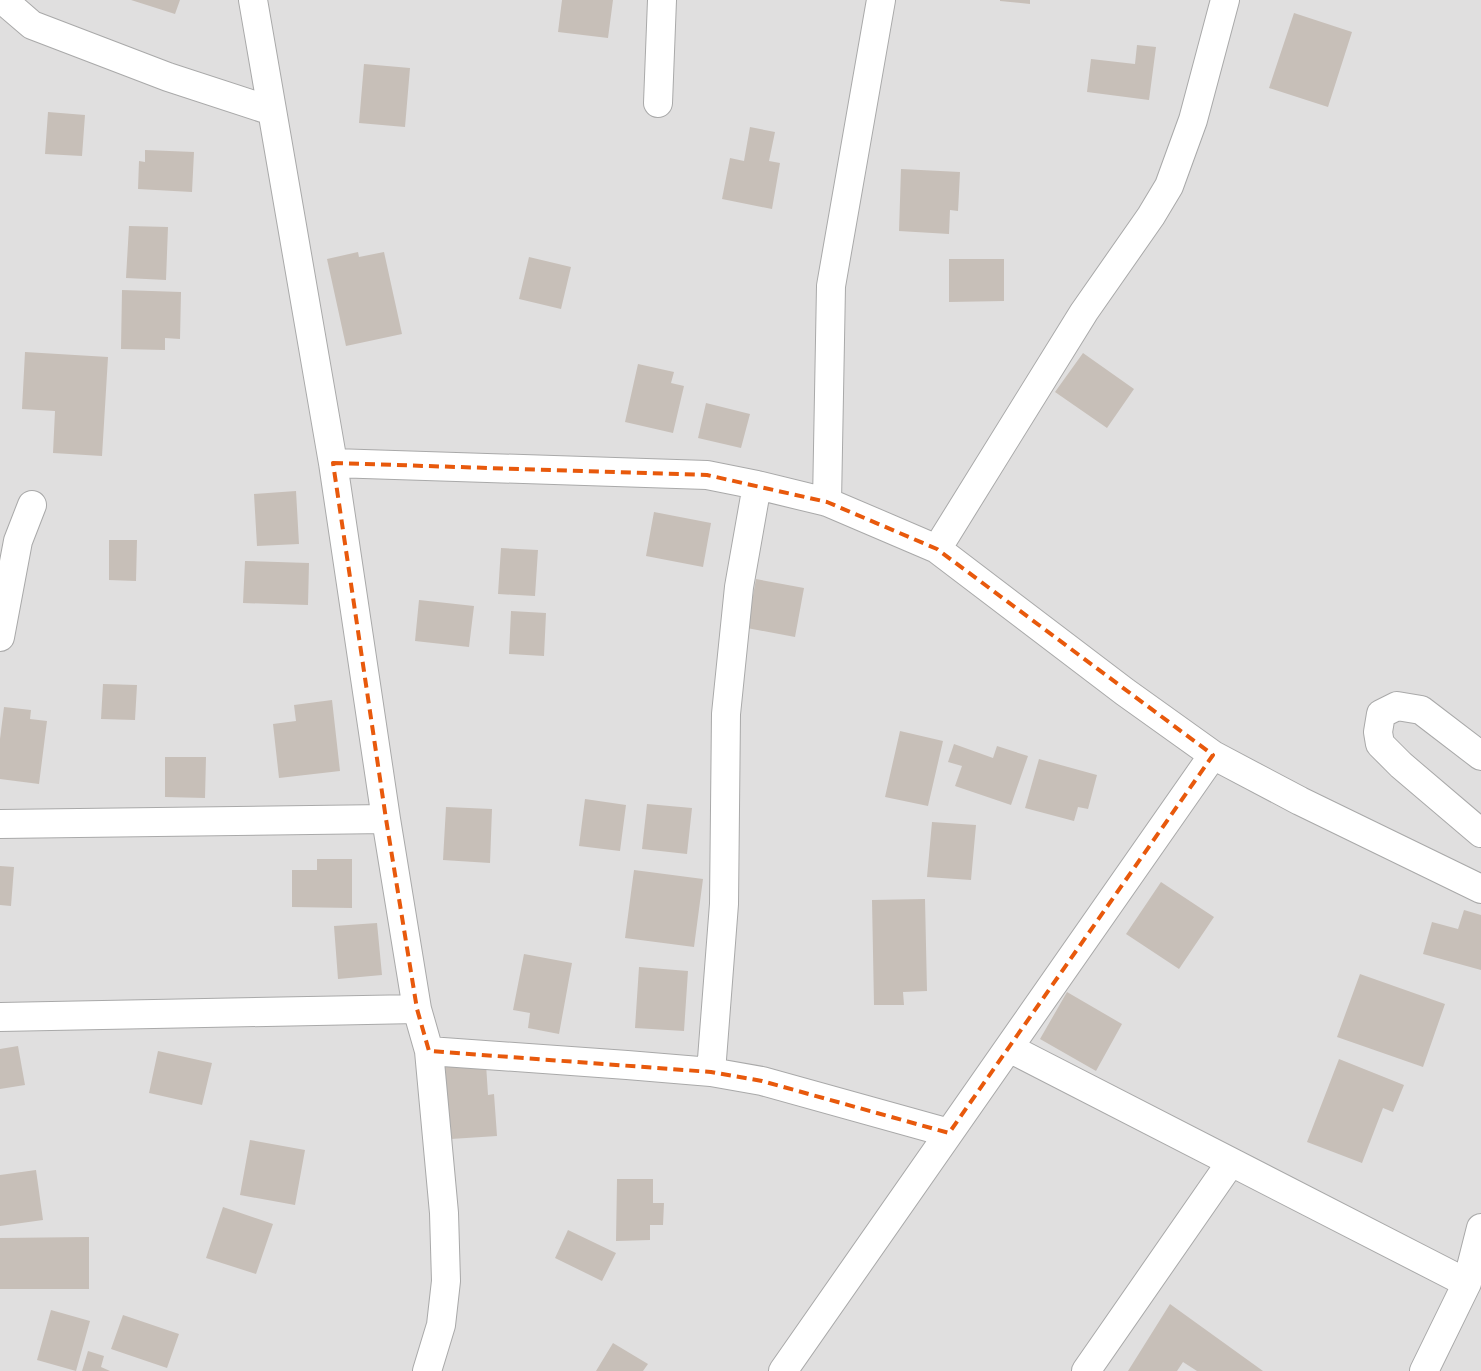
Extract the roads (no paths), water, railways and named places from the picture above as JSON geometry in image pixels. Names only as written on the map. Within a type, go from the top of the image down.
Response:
[{"type":"street","points":[[3,0],[32,25],[168,78],[272,111]]},
{"type":"street","points":[[253,0],[333,463],[386,819],[417,1009],[428,1051],[444,1213],[446,1281],[441,1325],[427,1371]]},
{"type":"street","points":[[658,104],[662,0]]},
{"type":"street","points":[[827,502],[831,286],[882,0]]},
{"type":"street","points":[[937,549],[1084,312],[1170,186],[1193,120],[1225,0]]},
{"type":"street","points":[[333,463],[708,475],[757,484],[827,502],[937,549],[1125,692],[1213,755],[1300,801],[1481,889]]},
{"type":"street","points":[[711,1072],[724,904],[726,714],[739,587],[757,484]]},
{"type":"street","points":[[0,637],[18,541],[32,505]]},
{"type":"street","points":[[1481,756],[1421,710],[1397,706],[1381,714],[1378,732],[1380,744],[1401,765],[1481,833]]},
{"type":"street","points":[[783,1371],[1213,755]]},
{"type":"street","points":[[0,824],[386,819]]},
{"type":"street","points":[[0,1017],[417,1009]]},
{"type":"street","points":[[1009,1048],[1467,1283]]},
{"type":"street","points":[[428,1051],[627,1064],[711,1072],[762,1081],[949,1133]]},
{"type":"street","points":[[1086,1371],[1231,1162]]},
{"type":"street","points":[[1424,1371],[1467,1283],[1481,1228]]}]
